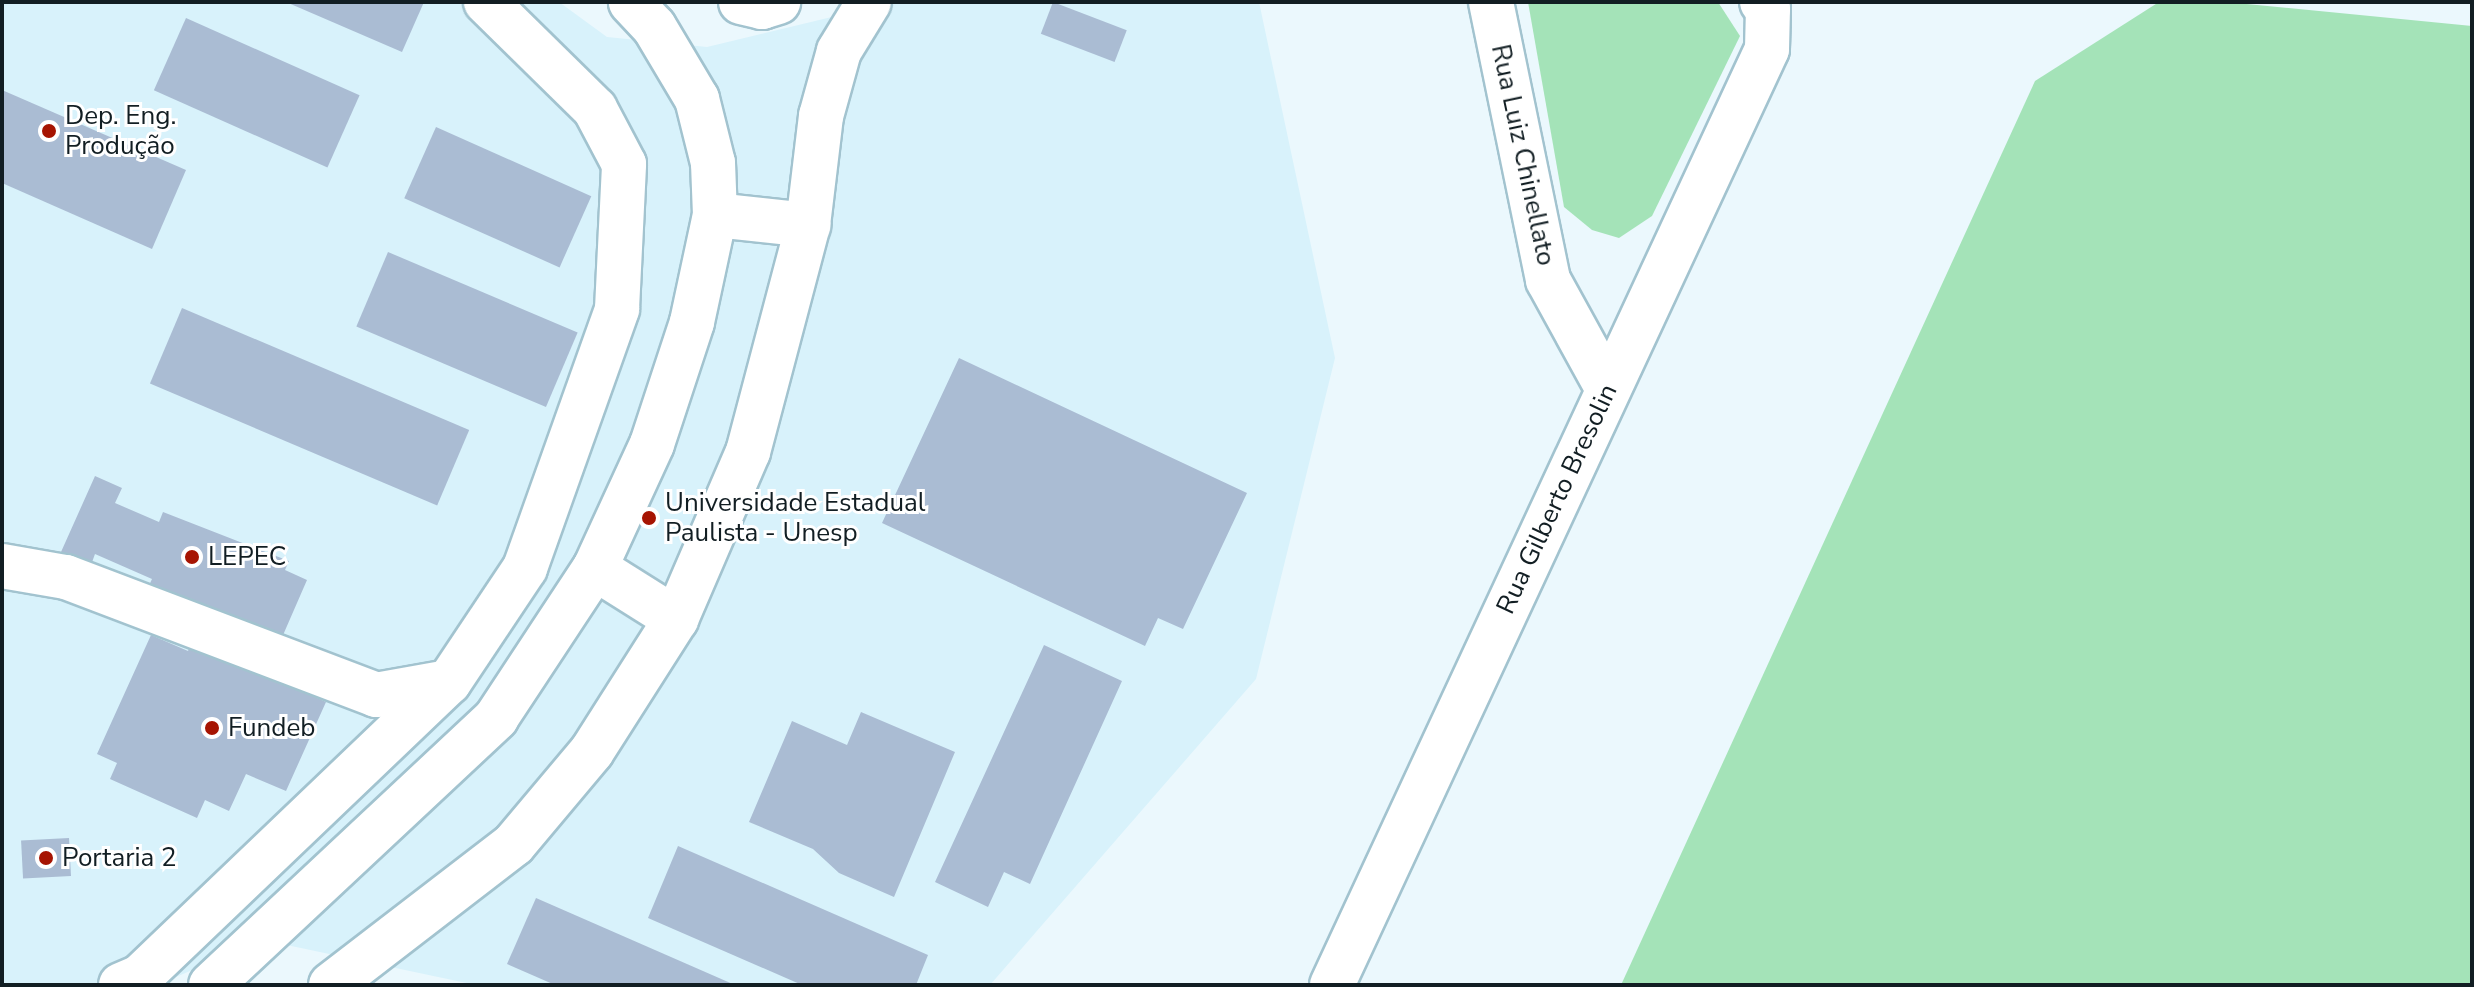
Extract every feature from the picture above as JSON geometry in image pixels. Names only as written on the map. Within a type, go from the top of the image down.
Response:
[{"type":"main road","points":[[121,985],[140,977],[449,682],[525,568],[617,309],[624,164],[595,109],[486,2]]},
{"type":"main road","points":[[211,985],[496,718],[595,568],[652,444],[692,322],[715,215],[713,163],[697,99],[654,27],[631,2]]},
{"type":"main road","points":[[741,2],[762,7],[778,2]]},
{"type":"main road","points":[[331,985],[514,844],[592,751],[676,619],[748,452],[808,225],[821,116],[839,51],[869,2]]},
{"type":"main road","name":"Rua Luiz Chinellato","points":[[1491,2],[1548,280],[1608,389]]},
{"type":"main road","name":"Rua Gilberto Bresolin","points":[[1332,985],[1767,49],[1765,6]]},
{"type":"main road","points":[[715,215],[808,225]]},
{"type":"main road","points":[[2,566],[66,577],[376,695],[449,682]]},
{"type":"main road","points":[[595,568],[676,619]]},
{"type":"shaded area","name":"Universidade Estadual Paulista - Unesp","points":[[2,2],[559,2],[607,37],[707,47],[894,2],[1259,2],[1335,358],[1256,679],[990,985],[476,985],[263,940],[157,985],[2,985]]},
{"type":"green space","points":[[1528,2],[1718,2],[1740,36],[1652,216],[1619,238],[1592,230],[1564,207]]},
{"type":"green space","points":[[2159,2],[2226,2],[2472,26],[2472,985],[1621,985],[2035,81]]},
{"type":"building","points":[[286,2],[424,2],[402,52]]},
{"type":"building","points":[[1053,2],[1127,30],[1115,62],[1041,34]]},
{"type":"building","points":[[186,18],[360,95],[327,167],[154,90]]},
{"type":"building","name":"Dep. Eng. Produção","points":[[2,90],[186,170],[152,249],[2,183]]},
{"type":"building","points":[[436,127],[591,196],[560,267],[404,198]]},
{"type":"building","points":[[388,252],[578,332],[546,407],[356,327]]},
{"type":"building","points":[[182,308],[469,430],[437,505],[150,383]]},
{"type":"building","points":[[959,358],[1247,493],[1183,629],[1158,618],[1145,646],[882,523]]},
{"type":"building","name":"LEPEC","points":[[95,476],[122,488],[115,503],[159,522],[163,512],[289,561],[285,570],[307,580],[280,642],[146,592],[152,579],[95,554],[91,565],[61,552]]},
{"type":"building","name":"Fundeb","points":[[151,635],[188,651],[192,641],[326,702],[286,791],[246,774],[229,811],[205,800],[197,818],[110,779],[117,763],[97,754]]},
{"type":"building","points":[[1044,645],[1122,681],[1030,884],[1004,872],[988,907],[935,882]]},
{"type":"building","points":[[861,712],[955,752],[894,897],[839,873],[813,849],[749,822],[792,721],[847,745]]},
{"type":"building","name":"Portaria 2","points":[[69,838],[71,876],[23,878],[21,841]]},
{"type":"building","points":[[678,846],[928,955],[916,985],[802,985],[648,918]]},
{"type":"building","points":[[536,898],[735,985],[555,985],[507,964]]},
{"type":"place","name":"Dep. Eng. Produção","points":[[49,131]]},
{"type":"place","name":"Universidade Estadual Paulista - Unesp","points":[[649,518]]},
{"type":"place","name":"LEPEC","points":[[192,557]]},
{"type":"place","name":"Fundeb","points":[[212,728]]},
{"type":"place","name":"Portaria 2","points":[[46,858]]}]
